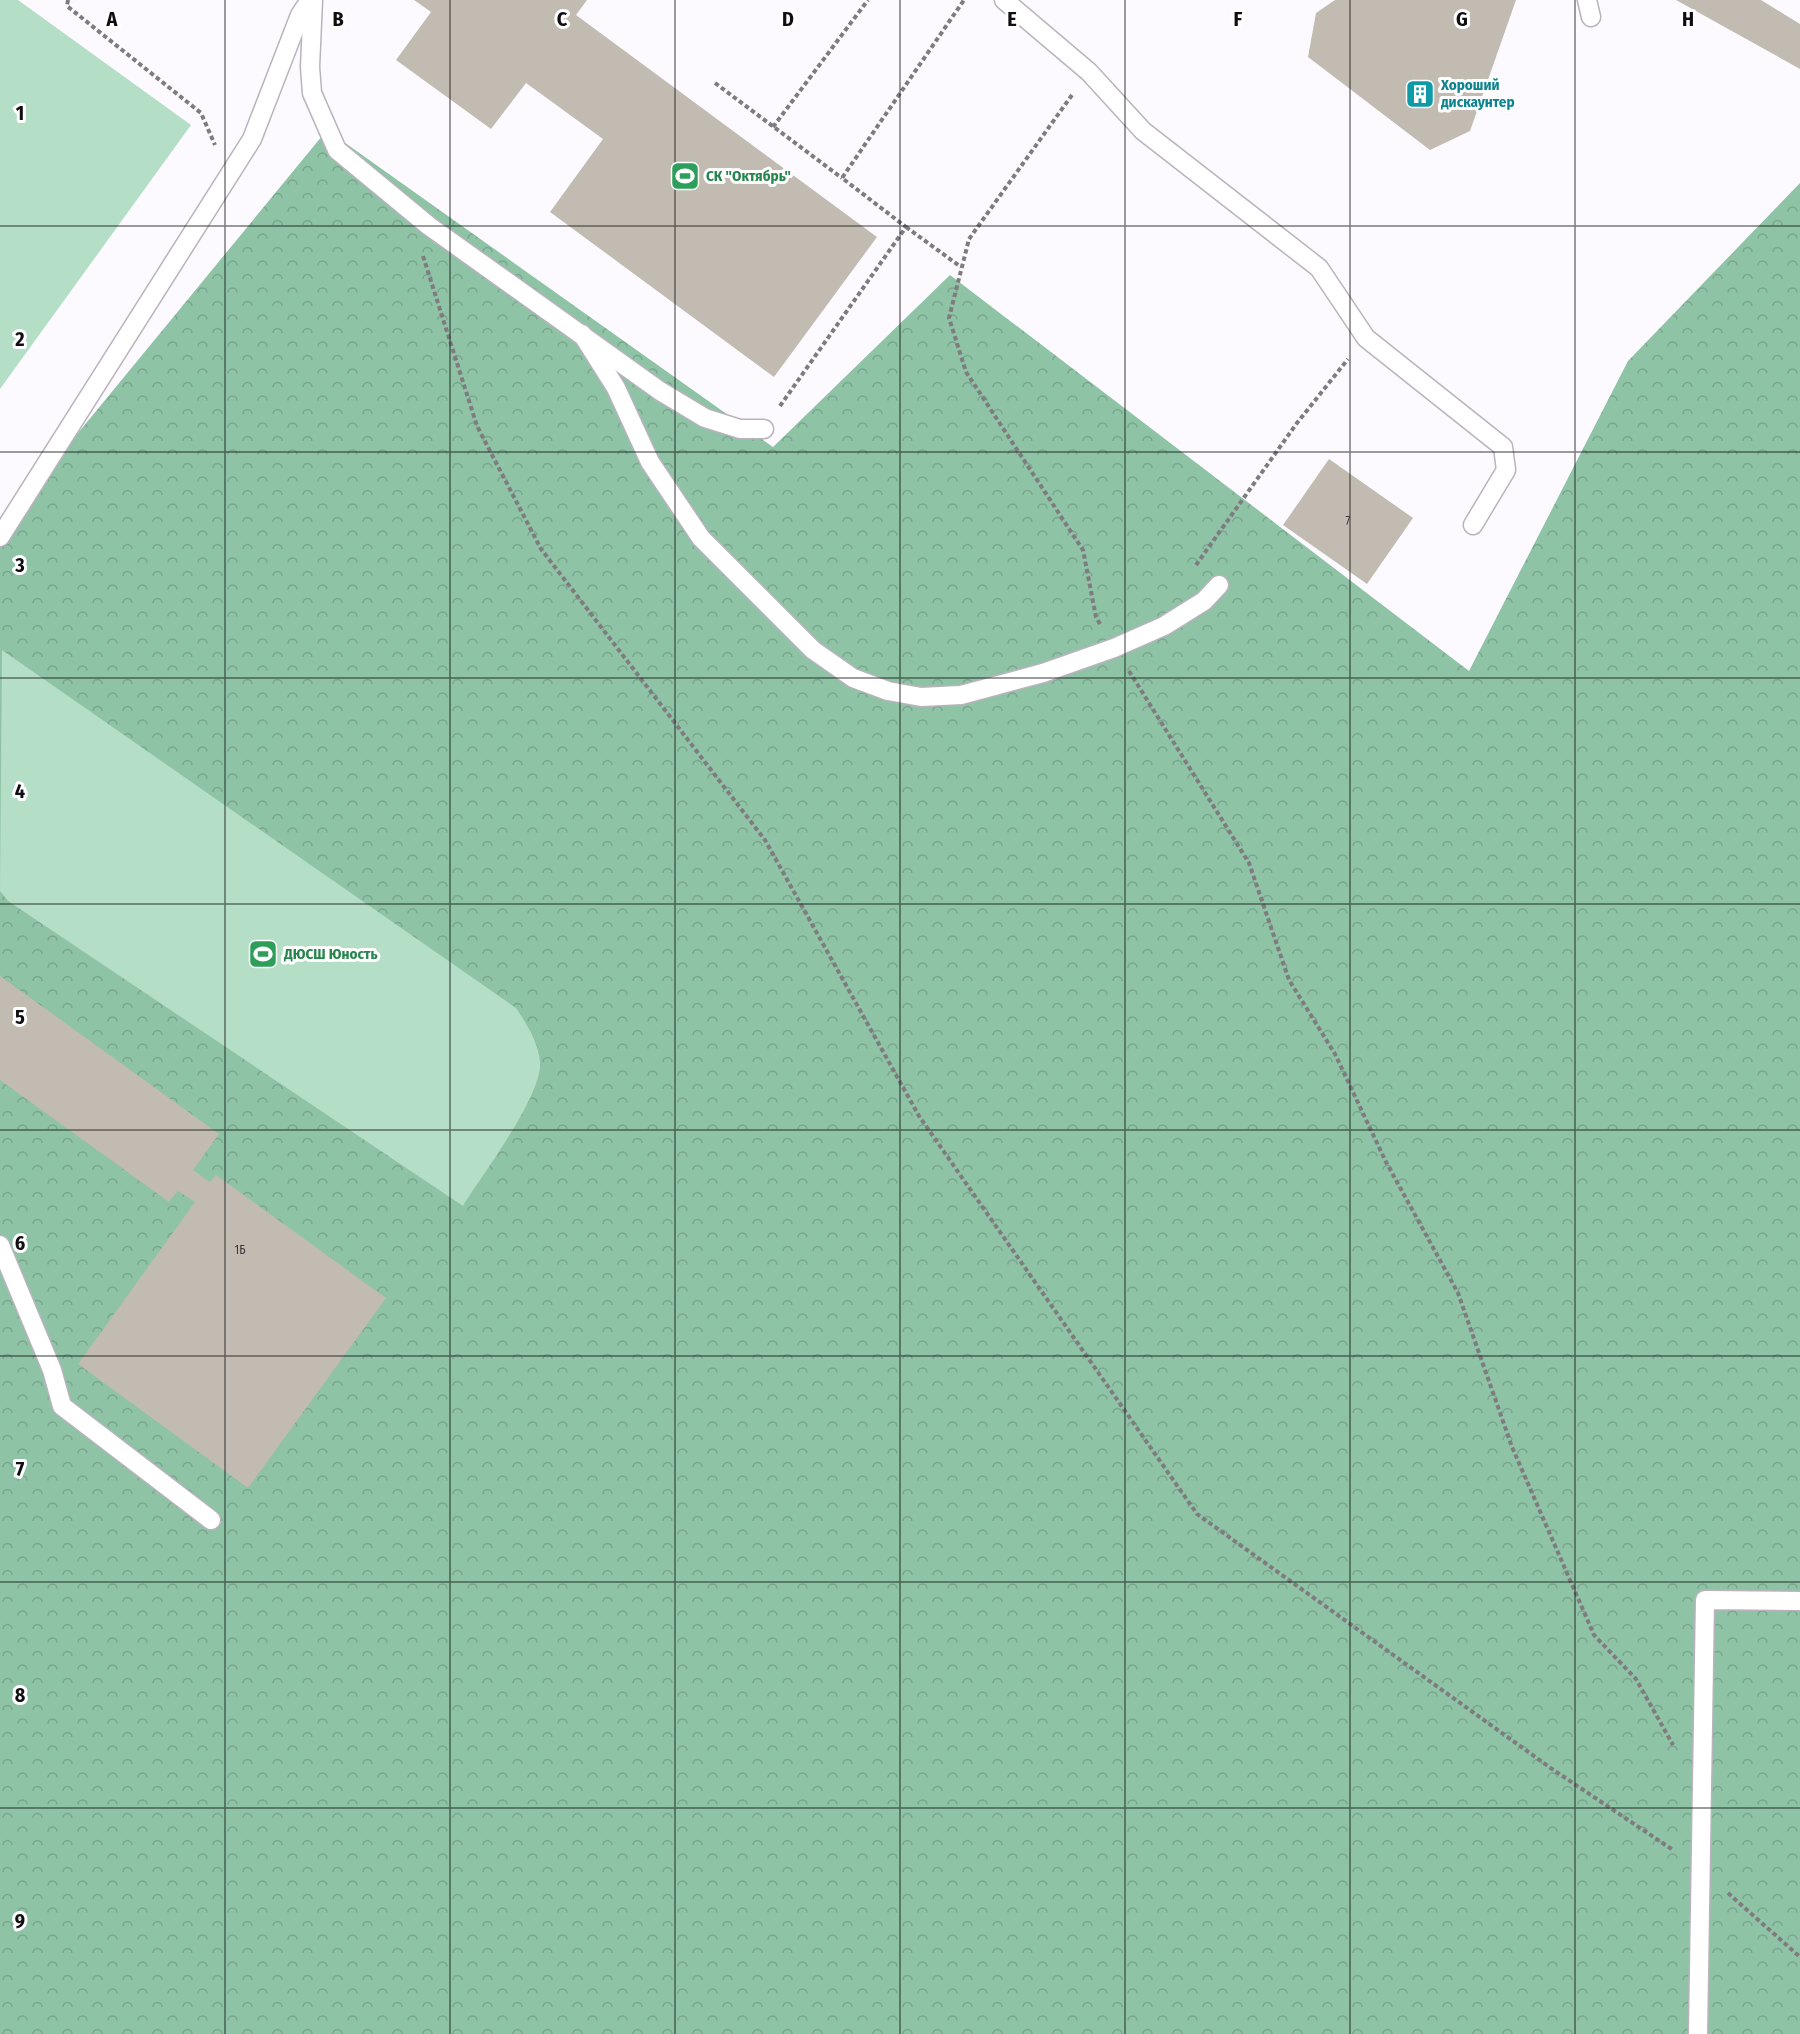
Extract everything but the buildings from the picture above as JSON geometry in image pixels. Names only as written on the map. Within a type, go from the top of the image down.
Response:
[{"type":"lane","points":[[0,537],[252,139],[300,15],[311,0]]},
{"type":"lane","points":[[311,0],[312,93],[337,150],[429,226],[660,391],[705,418],[740,429],[764,429]]},
{"type":"lane","points":[[1004,0],[1089,72],[1143,131],[1319,267],[1366,338],[1503,447],[1506,470],[1473,525]]},
{"type":"lane","points":[[582,334],[616,388],[650,462],[701,538],[813,650],[853,678],[888,691],[921,697],[961,694],[1043,673],[1114,648],[1164,626],[1204,601],[1219,585]]},
{"type":"lane","points":[[0,1245],[52,1370],[62,1406],[212,1520]]},
{"type":"lane","points":[[1698,2034],[1705,1600],[1800,1601]]},
{"type":"path","points":[[60,0],[201,113],[228,176]]},
{"type":"path","points":[[67,6],[68,0]]},
{"type":"path","points":[[773,127],[868,0]]},
{"type":"path","points":[[842,178],[964,0]]},
{"type":"path","points":[[1089,72],[969,239],[949,318],[966,372],[1083,550],[1095,617],[1249,863],[1289,980],[1335,1054],[1386,1162],[1458,1293],[1512,1447],[1594,1635],[1636,1680],[1674,1746]]},
{"type":"path","points":[[715,83],[962,267]]},
{"type":"path","points":[[764,429],[906,227]]},
{"type":"path","points":[[422,252],[477,426],[541,549],[765,840],[920,1116],[1197,1515],[1551,1769],[1701,1869],[1800,1956]]},
{"type":"path","points":[[1204,601],[1192,579],[1197,562],[1297,423],[1366,338]]},
{"type":"green space","points":[[0,0],[18,0],[191,125],[0,389]]},
{"type":"green space","points":[[327,130],[773,447],[950,275],[1469,671],[1628,361],[1800,183],[1800,2034],[0,2034],[0,528]]},
{"type":"green space","name":"ДЮСШ Юность","points":[[2,650],[516,1008],[537,1047],[540,1062],[538,1076],[532,1094],[510,1135],[463,1206],[8,901],[0,891]]},
{"type":"place","name":"Хороший дискаунтер","points":[[1420,94]]},
{"type":"place","name":"СК \"Октябрь\"","points":[[685,176]]},
{"type":"place","name":"ДЮСШ Юность","points":[[263,954]]}]
